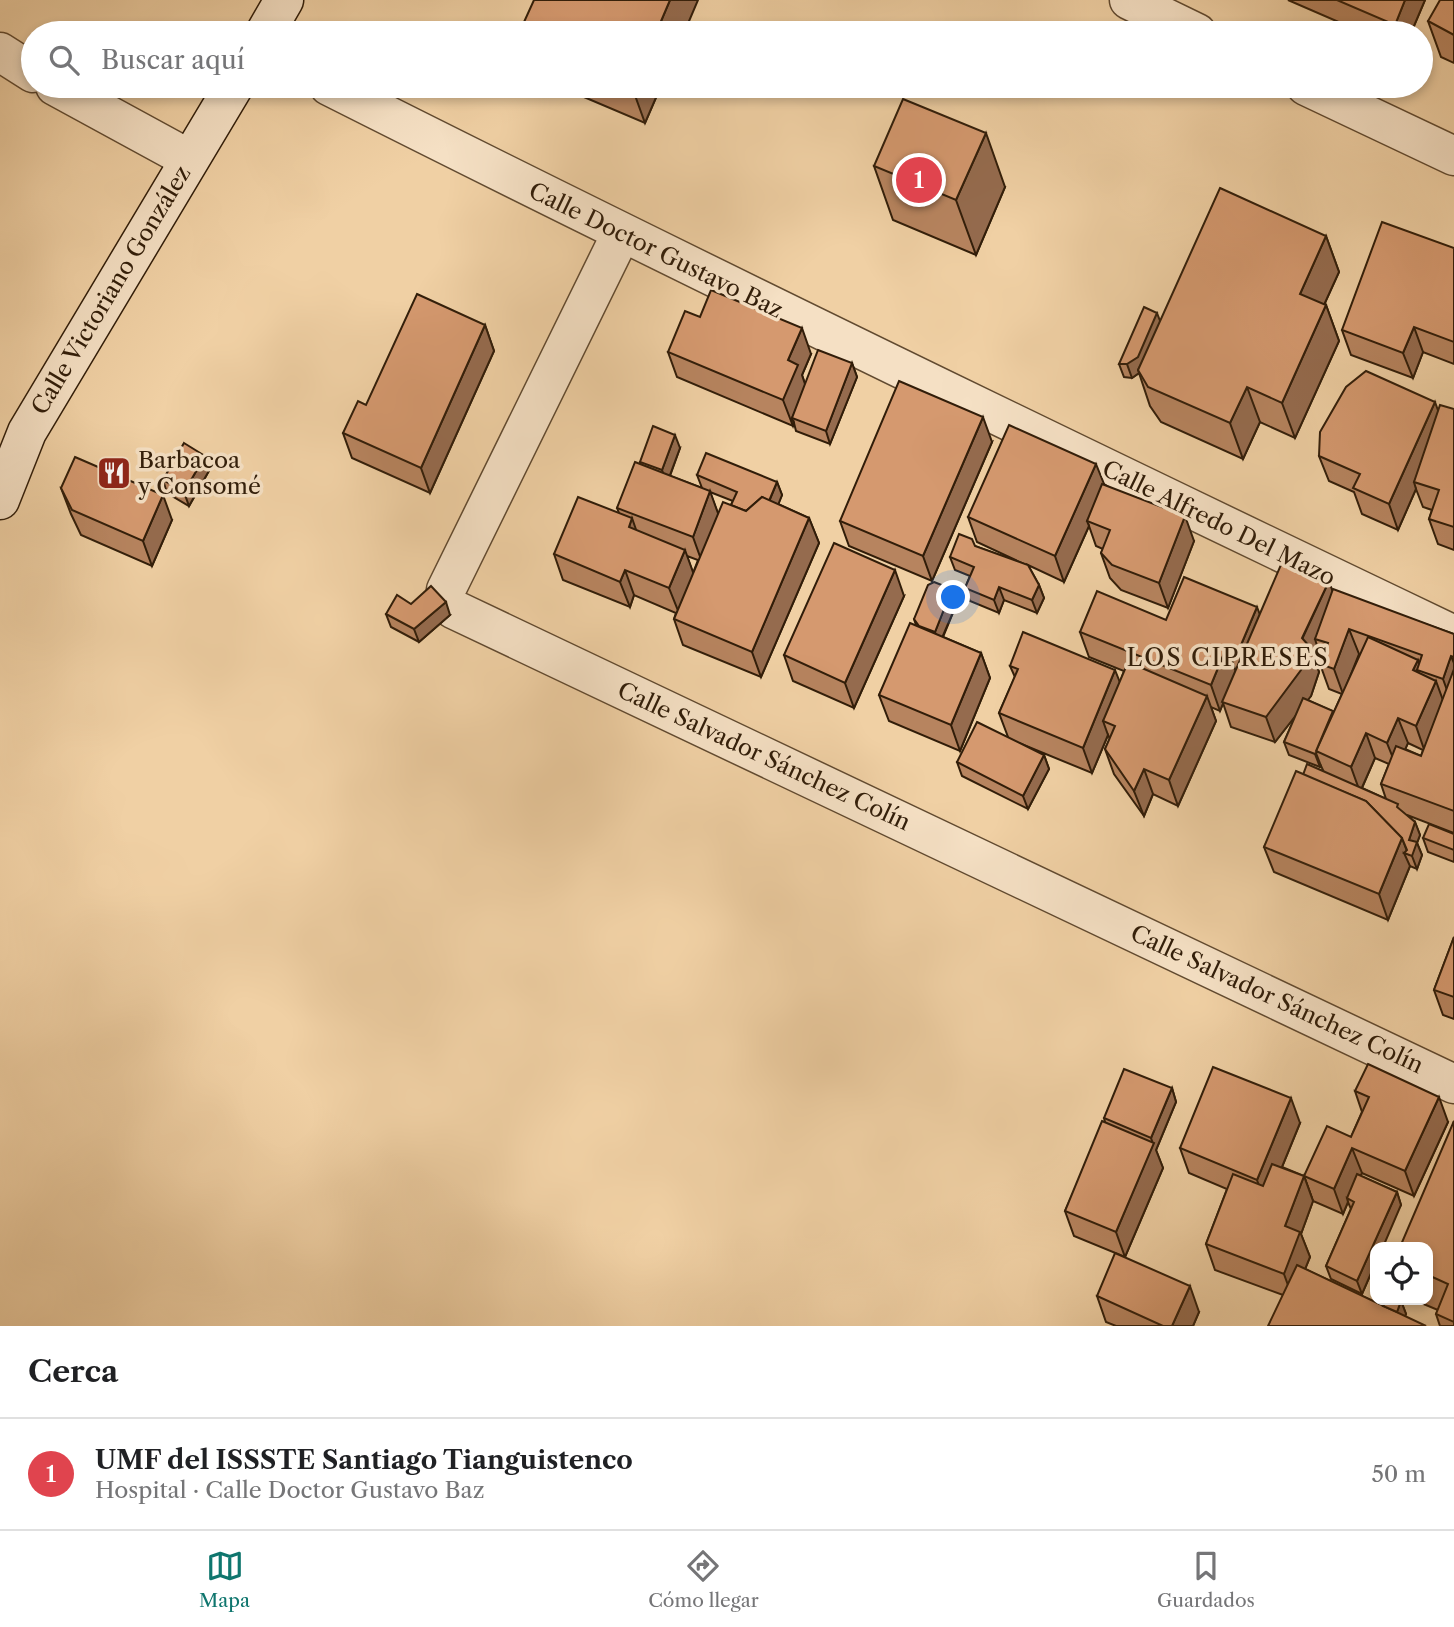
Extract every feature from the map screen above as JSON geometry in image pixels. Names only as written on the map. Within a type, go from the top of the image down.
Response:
[{"type":"street","points":[[272,21],[284,0]]},
{"type":"street","points":[[1129,0],[1172,21]]},
{"type":"street","points":[[0,52],[21,65]]},
{"type":"street","points":[[77,98],[189,159]]},
{"type":"street","name":"Calle Victoriano González","points":[[0,500],[13,438],[227,98]]},
{"type":"street","name":"Calle Doctor Gustavo Baz","points":[[353,98],[621,234],[984,411]]},
{"type":"street","points":[[1331,98],[1454,156]]},
{"type":"street","name":"Calle Salvador Sánchez Colín","points":[[621,234],[446,590],[445,599],[453,609],[1454,1084]]},
{"type":"street","name":"Calle Alfredo Del Mazo","points":[[984,411],[1454,635]]},
{"type":"building","points":[[534,0],[670,0],[661,21],[524,21]]},
{"type":"building","points":[[1337,0],[1405,0],[1397,21],[1386,21]]},
{"type":"building","points":[[1440,0],[1454,0],[1454,35],[1433,24],[1433,21],[1428,21]]},
{"type":"building","points":[[903,99],[986,133],[956,200],[874,166]]},
{"type":"building","points":[[1220,188],[1326,236],[1300,294],[1326,305],[1282,403],[1247,387],[1230,423],[1148,387],[1138,370]]},
{"type":"building","points":[[1382,222],[1454,248],[1454,342],[1414,327],[1403,353],[1342,330]]},
{"type":"building","points":[[711,290],[802,328],[788,360],[798,365],[783,400],[668,352],[685,311],[700,317]]},
{"type":"building","points":[[417,294],[485,325],[421,468],[343,433],[358,401],[366,405]]},
{"type":"building","points":[[1144,307],[1157,313],[1138,357],[1127,364],[1119,364]]},
{"type":"building","points":[[818,350],[852,363],[826,431],[792,418]]},
{"type":"building","points":[[1366,371],[1435,402],[1389,504],[1353,488],[1360,474],[1319,456],[1320,432],[1346,387]]},
{"type":"building","points":[[899,381],[983,417],[923,556],[840,521]]},
{"type":"building","points":[[1440,405],[1454,409],[1454,527],[1429,519],[1439,490],[1414,482]]},
{"type":"building","points":[[1009,425],[1096,464],[1055,556],[968,517]]},
{"type":"building","points":[[653,426],[675,435],[662,470],[640,462]]},
{"type":"building","points":[[184,443],[205,456],[184,492],[163,480]]},
{"type":"building","points":[[706,453],[777,482],[769,501],[762,497],[746,511],[731,505],[737,492],[697,475]]},
{"type":"building","points":[[75,457],[163,495],[143,541],[72,510],[61,488]]},
{"type":"building","points":[[635,462],[710,491],[693,537],[617,508]]},
{"type":"building","points":[[1102,484],[1185,516],[1159,583],[1112,565],[1101,553],[1110,530],[1087,521]]},
{"type":"building","points":[[578,497],[632,518],[629,527],[685,550],[669,588],[625,570],[620,582],[554,554]]},
{"type":"building","points":[[762,497],[809,518],[752,652],[674,619],[723,502],[746,511]]},
{"type":"building","points":[[959,534],[972,539],[975,546],[1028,565],[1039,585],[1032,600],[999,587],[994,600],[965,588],[974,567],[950,557]]},
{"type":"building","points":[[834,543],[895,570],[845,683],[784,655]]},
{"type":"building","points":[[1283,560],[1329,581],[1302,638],[1310,647],[1301,670],[1266,717],[1222,702]]},
{"type":"building","points":[[1184,577],[1257,607],[1238,652],[1227,646],[1211,685],[1080,632],[1097,591],[1166,620]]},
{"type":"building","points":[[934,582],[952,589],[935,632],[919,626],[914,619],[928,585]]},
{"type":"building","points":[[431,586],[446,602],[414,629],[386,614],[397,595],[411,604]]},
{"type":"building","points":[[1333,589],[1454,634],[1454,657],[1451,656],[1443,679],[1417,670],[1422,655],[1349,629],[1334,669],[1320,664],[1328,643],[1315,639]]},
{"type":"building","points":[[910,623],[981,653],[951,725],[879,695]]},
{"type":"building","points":[[1023,632],[1115,670],[1083,748],[999,713],[1018,669],[1010,666]]},
{"type":"building","points":[[1368,637],[1418,660],[1413,670],[1436,681],[1416,726],[1398,718],[1387,743],[1366,733],[1351,767],[1316,751]]},
{"type":"building","points":[[1128,662],[1207,696],[1169,780],[1144,769],[1134,791],[1105,749],[1115,726],[1103,721]]},
{"type":"building","points":[[1454,669],[1454,811],[1381,784],[1396,746],[1421,756]]},
{"type":"building","points":[[1303,698],[1333,711],[1315,754],[1284,742]]},
{"type":"building","points":[[977,722],[1044,755],[1023,796],[957,762]]},
{"type":"building","points":[[1307,764],[1398,804],[1397,807],[1415,822],[1409,840],[1417,842],[1412,856],[1404,853],[1407,850],[1402,838],[1366,801],[1303,775]]},
{"type":"building","points":[[1296,771],[1366,801],[1402,838],[1379,894],[1264,847]]},
{"type":"building","points":[[1429,824],[1454,834],[1454,850],[1423,838]]},
{"type":"building","points":[[1454,937],[1454,997],[1434,990]]},
{"type":"building","points":[[1368,1064],[1439,1097],[1405,1171],[1352,1148],[1334,1189],[1304,1176],[1327,1126],[1351,1137],[1369,1097],[1355,1091]]},
{"type":"building","points":[[1213,1067],[1291,1098],[1257,1180],[1180,1148]]},
{"type":"building","points":[[1124,1069],[1172,1088],[1151,1138],[1104,1118]]},
{"type":"building","points":[[1102,1121],[1154,1143],[1116,1232],[1065,1211]]},
{"type":"building","points":[[1454,1121],[1454,1322],[1436,1314],[1448,1284],[1433,1277],[1433,1242],[1402,1242]]},
{"type":"building","points":[[1272,1164],[1304,1176],[1285,1226],[1300,1232],[1284,1274],[1206,1244],[1233,1174],[1263,1186]]},
{"type":"building","points":[[1357,1174],[1397,1192],[1375,1242],[1370,1242],[1370,1252],[1357,1281],[1326,1266],[1354,1202],[1347,1198]]},
{"type":"building","points":[[1115,1253],[1190,1286],[1172,1326],[1163,1326],[1097,1296]]},
{"type":"building","points":[[1297,1265],[1370,1300],[1370,1305],[1382,1305],[1426,1326],[1268,1326]]},
{"type":"building","points":[[1384,1305],[1400,1305],[1397,1312]]},
{"type":"place","name":"UMF del ISSSTE Santiago Tianguistenco","points":[[919,180]]},
{"type":"place","name":"Barbacoa y Consomé","points":[[114,473]]},
{"type":"district","name":"LOS CIPRESES","points":[[1228,657]]}]
